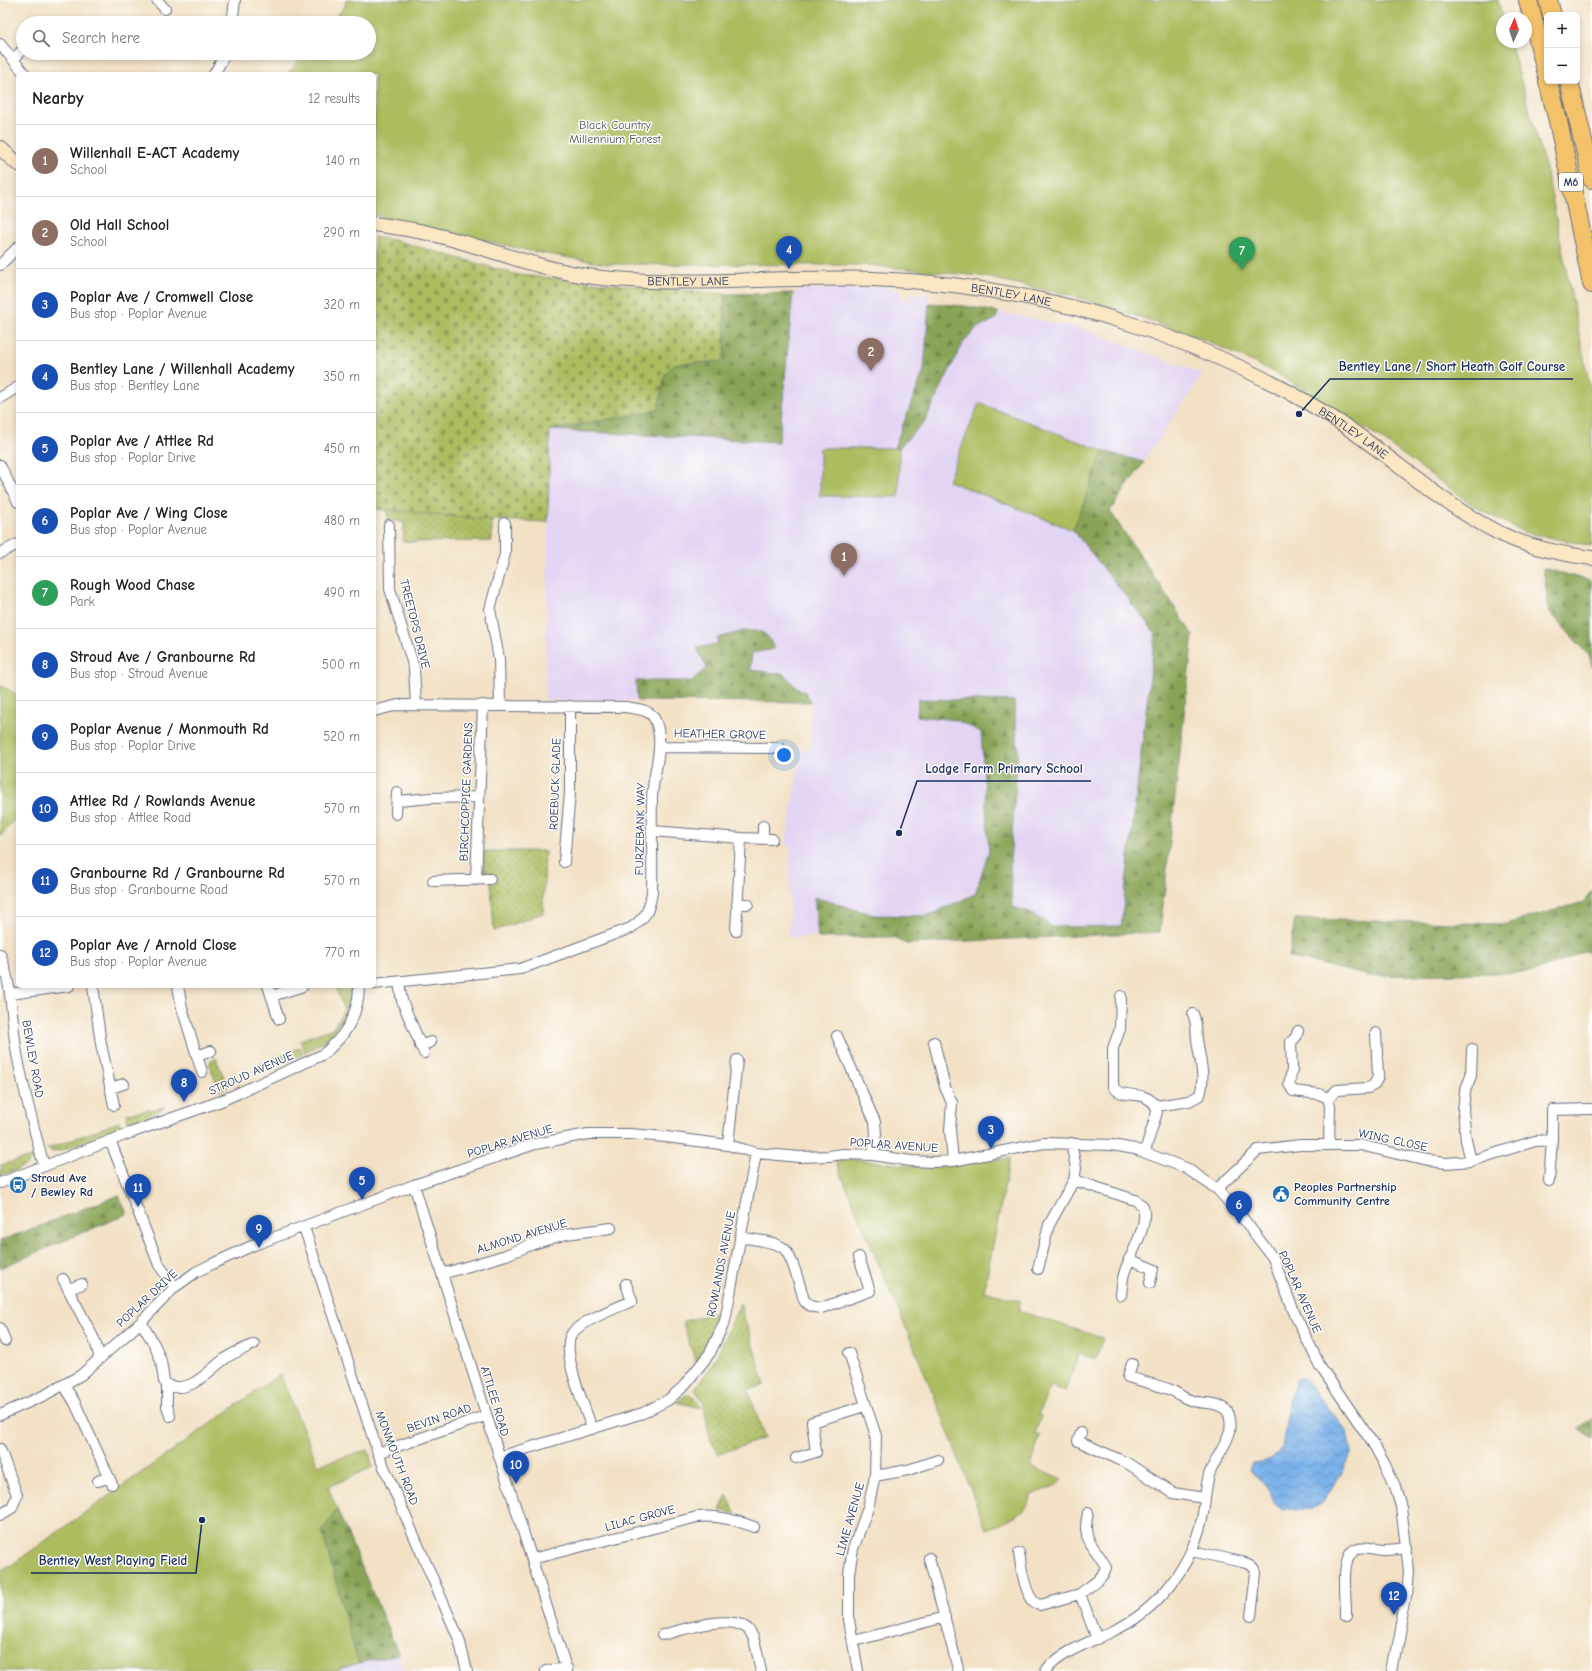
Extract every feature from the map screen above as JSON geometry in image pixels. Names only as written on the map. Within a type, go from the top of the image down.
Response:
[{"type":"highway","points":[[1528,0],[1544,63]]},
{"type":"highway","points":[[1548,0],[1551,12]]},
{"type":"highway","name":"M6","points":[[1549,84],[1558,121],[1592,284]]},
{"type":"highway","name":"M6","points":[[1570,84],[1592,179]]},
{"type":"street","points":[[157,0],[165,9]]},
{"type":"street","points":[[233,16],[236,0]]},
{"type":"street","points":[[0,44],[14,58],[24,72]]},
{"type":"street","points":[[215,72],[222,60]]},
{"type":"street","points":[[0,148],[16,162]]},
{"type":"street","name":"BENTLEY LANE","points":[[376,224],[432,234],[567,273],[610,279],[663,282],[872,279],[924,282],[1049,302],[1129,324],[1169,337],[1232,364],[1339,422],[1461,511],[1502,534],[1539,548],[1592,558]]},
{"type":"street","points":[[0,265],[16,249]]},
{"type":"street","points":[[0,398],[16,388]]},
{"type":"street","points":[[0,465],[16,498]]},
{"type":"street","points":[[500,706],[499,659],[490,609],[504,554],[505,523]]},
{"type":"street","name":"TREETOPS DRIVE","points":[[389,525],[390,589],[414,668],[416,705]]},
{"type":"street","points":[[0,553],[16,545]]},
{"type":"street","name":"FURZEBANK WAY","points":[[376,710],[398,705],[626,707],[645,711],[653,717],[658,729],[660,747],[655,768],[652,799],[653,870],[650,906],[644,918],[631,928],[520,970],[399,983],[376,984]]},
{"type":"street","name":"BIRCHCOPPICE GARDENS","points":[[476,880],[478,797],[483,705]]},
{"type":"street","name":"ROEBUCK GLADE","points":[[564,862],[570,793],[570,706]]},
{"type":"street","name":"HEATHER GROVE","points":[[660,747],[780,748]]},
{"type":"street","points":[[396,814],[398,796],[431,798],[478,797]]},
{"type":"street","points":[[652,830],[768,839],[763,826]]},
{"type":"street","points":[[736,931],[741,838]]},
{"type":"street","points":[[433,881],[490,879]]},
{"type":"street","points":[[737,904],[748,904]]},
{"type":"street","name":"BEWLEY ROAD","points":[[0,954],[10,994],[17,1052],[28,1106],[44,1166]]},
{"type":"street","points":[[399,983],[402,1001],[422,1050],[431,1042]]},
{"type":"street","points":[[10,994],[54,988]]},
{"type":"street","points":[[92,988],[114,1104]]},
{"type":"street","points":[[178,988],[182,1008],[202,1072]]},
{"type":"street","points":[[269,988],[279,1019]]},
{"type":"street","points":[[272,996],[297,988]]},
{"type":"street","name":"STROUD AVENUE","points":[[0,1183],[110,1140],[221,1101],[322,1054],[332,1047],[347,1030],[358,1003],[359,988]]},
{"type":"street","points":[[1121,996],[1120,1029],[1113,1048],[1113,1087],[1117,1091],[1123,1093],[1141,1095],[1150,1098],[1156,1106],[1157,1112],[1145,1151]]},
{"type":"street","points":[[1156,1106],[1189,1100],[1200,1095],[1202,1067],[1197,1040],[1196,1022],[1193,1014]]},
{"type":"street","points":[[1298,1031],[1296,1037],[1291,1042],[1292,1070],[1289,1084],[1293,1091],[1319,1094],[1328,1098]]},
{"type":"street","points":[[1328,1098],[1337,1090],[1368,1088],[1374,1084],[1378,1077],[1376,1033]]},
{"type":"street","points":[[837,1036],[875,1122],[876,1134],[873,1155]]},
{"type":"street","points":[[934,1042],[945,1087],[952,1103],[950,1130],[953,1161]]},
{"type":"street","points":[[1471,1161],[1466,1140],[1463,1110],[1465,1091],[1471,1076],[1472,1049]]},
{"type":"street","points":[[197,1056],[211,1051]]},
{"type":"street","points":[[728,1145],[738,1060]]},
{"type":"street","points":[[110,1088],[124,1084]]},
{"type":"street","points":[[1328,1098],[1330,1106],[1329,1144]]},
{"type":"street","points":[[1549,1181],[1552,1140],[1552,1110],[1592,1109]]},
{"type":"street","name":"POPLAR AVENUE","points":[[414,1185],[535,1144],[588,1134],[666,1136],[728,1145],[756,1153],[798,1157],[843,1154],[873,1155],[911,1162],[953,1161],[1044,1144],[1071,1143],[1112,1145],[1145,1151],[1186,1168],[1217,1189],[1239,1213],[1273,1258],[1296,1317],[1320,1366],[1374,1445],[1395,1486],[1401,1507],[1409,1570],[1406,1597],[1393,1671]]},
{"type":"street","points":[[110,1140],[159,1265],[175,1288]]},
{"type":"street","name":"WING CLOSE","points":[[1217,1189],[1258,1150],[1300,1145],[1360,1145],[1427,1161],[1446,1163],[1471,1161],[1536,1141],[1552,1140]]},
{"type":"street","points":[[1038,1269],[1049,1225],[1074,1180],[1076,1168],[1071,1143]]},
{"type":"street","name":"ROWLANDS AVENUE","points":[[499,1457],[643,1413],[668,1400],[683,1387],[710,1354],[725,1321],[756,1153]]},
{"type":"street","points":[[1074,1180],[1135,1200],[1143,1206],[1144,1218],[1124,1275],[1122,1295]]},
{"type":"street","name":"POPLAR DRIVE","points":[[0,1415],[64,1385],[81,1375],[141,1322],[175,1288],[196,1272],[254,1245],[414,1185]]},
{"type":"street","name":"ATTLEE ROAD","points":[[414,1185],[485,1416],[567,1670]]},
{"type":"street","name":"MONMOUTH ROAD","points":[[304,1227],[378,1453],[459,1640],[466,1671]]},
{"type":"street","name":"ALMOND AVENUE","points":[[442,1274],[506,1255],[533,1244],[566,1234],[611,1228]]},
{"type":"street","points":[[740,1238],[781,1246],[788,1252],[804,1300],[806,1304],[813,1307],[821,1308],[870,1292],[859,1257]]},
{"type":"street","points":[[1129,1259],[1153,1269],[1150,1283]]},
{"type":"street","points":[[63,1279],[95,1341],[100,1359]]},
{"type":"street","points":[[69,1289],[82,1284]]},
{"type":"street","points":[[592,1429],[568,1358],[568,1345],[571,1334],[578,1328],[608,1310],[632,1302],[626,1284]]},
{"type":"street","points":[[141,1322],[154,1344],[161,1361],[164,1381],[167,1385],[167,1406],[170,1416]]},
{"type":"street","points":[[0,1328],[5,1341]]},
{"type":"street","points":[[167,1385],[174,1388],[191,1385],[226,1358],[254,1344]]},
{"type":"street","name":"LIME AVENUE","points":[[849,1353],[876,1436],[875,1476],[868,1508],[853,1549],[849,1572],[849,1620],[854,1641],[858,1671]]},
{"type":"street","points":[[1046,1671],[1052,1664],[1122,1627],[1149,1607],[1171,1584],[1192,1551],[1201,1520],[1204,1498],[1213,1463],[1230,1432],[1230,1418],[1227,1412],[1220,1406],[1190,1401],[1169,1389],[1128,1377],[1132,1364]]},
{"type":"street","points":[[64,1385],[75,1404],[111,1480],[98,1481]]},
{"type":"street","points":[[796,1458],[816,1452],[812,1422],[865,1406]]},
{"type":"street","name":"BEVIN ROAD","points":[[378,1453],[485,1416]]},
{"type":"street","points":[[1081,1433],[1078,1441],[1127,1463],[1173,1493],[1204,1498]]},
{"type":"street","points":[[0,1449],[17,1495],[12,1508],[0,1515]]},
{"type":"street","points":[[875,1476],[908,1470],[938,1460]]},
{"type":"street","points":[[1019,1552],[1030,1597],[1036,1604],[1040,1605],[1080,1594],[1099,1579],[1105,1571],[1106,1566],[1092,1548],[1087,1536],[1085,1528],[1088,1513]]},
{"type":"street","name":"LILAC GROVE","points":[[532,1559],[697,1517],[715,1516],[737,1520],[754,1528]]},
{"type":"street","points":[[1346,1616],[1347,1600],[1345,1578],[1348,1554],[1352,1550],[1361,1548],[1384,1550],[1407,1548]]},
{"type":"street","points":[[1192,1551],[1250,1564],[1254,1568],[1256,1573],[1251,1616]]},
{"type":"street","points":[[929,1558],[958,1669]]},
{"type":"street","points":[[1080,1594],[1097,1639]]},
{"type":"street","points":[[854,1641],[945,1617]]},
{"type":"street","points":[[662,1635],[720,1622],[742,1625],[752,1635],[762,1671]]},
{"type":"street","points":[[546,1671],[567,1670]]},
{"type":"shaded area","points":[[887,286],[900,292],[902,299],[908,300],[909,294],[929,294],[929,303],[965,306],[1080,328],[1203,374],[1110,511],[1166,630],[1121,926],[990,928],[789,938],[790,849],[786,842],[801,751],[811,750],[811,702],[545,700],[550,430],[779,442],[793,293],[806,288],[807,290]]},
{"type":"shaded area","points":[[399,1655],[403,1671],[333,1671],[358,1663]]},
{"type":"green space","name":"Black Country Millennium Forest","points":[[346,0],[1498,0],[1501,12],[1496,12],[1496,48],[1512,48],[1547,173],[1592,398],[1592,546],[1523,532],[1474,506],[1376,435],[1276,373],[1212,343],[1140,317],[1070,295],[980,276],[868,265],[606,264],[530,251],[376,215],[376,72],[289,72],[299,60],[376,60],[376,16],[337,16],[345,6]]},
{"type":"green space","points":[[376,237],[394,240],[519,275],[725,294],[725,361],[675,364],[665,374],[658,410],[550,430],[548,522],[492,520],[376,509]]},
{"type":"green space","points":[[793,293],[779,442],[550,430],[658,410],[665,374],[675,364],[725,361],[725,294]]},
{"type":"green space","points":[[929,303],[965,306],[998,312],[996,319],[977,328],[963,343],[925,421],[899,448],[894,448],[924,370]]},
{"type":"green space","points":[[979,403],[1103,451],[1073,530],[948,481]]},
{"type":"green space","points":[[820,448],[899,448],[899,497],[820,496]]},
{"type":"green space","points":[[1103,451],[1144,462],[1110,511],[1193,635],[1160,932],[906,944],[893,937],[818,938],[814,897],[874,915],[927,916],[975,894],[989,851],[981,732],[956,720],[917,716],[918,699],[1014,701],[1018,750],[1010,863],[1012,906],[1033,914],[1053,927],[1121,926],[1155,633],[1073,530]]},
{"type":"green space","points":[[387,510],[492,520],[492,541],[403,542],[404,522],[388,521]]},
{"type":"green space","points":[[1543,568],[1592,581],[1592,667],[1590,657],[1549,611]]},
{"type":"green space","points":[[743,631],[763,633],[769,638],[774,649],[752,653],[750,670],[784,674],[795,686],[806,693],[811,702],[637,701],[636,681],[691,681],[707,668],[697,648],[717,644],[718,638]]},
{"type":"green space","points":[[0,685],[16,694],[16,817],[0,837]]},
{"type":"green space","points":[[484,851],[545,851],[543,913],[494,931],[490,872],[483,872]]},
{"type":"green space","points":[[1592,891],[1592,955],[1586,951],[1534,972],[1370,976],[1289,957],[1295,919],[1506,924],[1584,902]]},
{"type":"green space","points":[[336,988],[350,988],[347,1008],[343,1017],[332,1034],[315,1047],[305,1052],[300,1040],[333,1028],[344,1010]]},
{"type":"green space","points":[[300,1047],[303,1054],[261,1072],[258,1065]]},
{"type":"green space","points":[[216,1058],[228,1087],[220,1091],[209,1065],[211,1061]]},
{"type":"green space","points":[[164,1108],[129,1124],[126,1114]]},
{"type":"green space","points":[[119,1122],[121,1127],[62,1150],[53,1152],[47,1149]]},
{"type":"green space","points":[[34,1156],[32,1160],[24,1166],[0,1175],[0,1170],[2,1169],[0,1165]]},
{"type":"green space","points":[[1010,1158],[984,1291],[1020,1301],[1019,1311],[1103,1338],[1096,1359],[1079,1354],[1065,1391],[1051,1386],[1038,1415],[1041,1416],[1035,1433],[1040,1435],[1031,1466],[1062,1480],[1057,1485],[1031,1495],[1025,1508],[1014,1518],[986,1529],[933,1393],[835,1160],[849,1159],[925,1167]]},
{"type":"green space","points":[[119,1195],[127,1214],[0,1268],[0,1241]]},
{"type":"green space","points":[[740,1303],[765,1385],[748,1390],[765,1438],[719,1454],[710,1440],[703,1401],[694,1389],[709,1370],[715,1359]]},
{"type":"green space","points":[[719,1312],[708,1341],[699,1356],[698,1362],[695,1360],[683,1324],[684,1321]]},
{"type":"green space","points":[[280,1374],[318,1465],[368,1450],[373,1467],[328,1487],[337,1509],[322,1531],[358,1663],[333,1671],[0,1671],[0,1573]]},
{"type":"green space","points":[[690,1394],[695,1397],[701,1408],[676,1402]]},
{"type":"green space","points":[[1592,1418],[1592,1439],[1578,1429]]},
{"type":"green space","points":[[727,1495],[736,1514],[720,1510]]},
{"type":"green space","points":[[337,1509],[399,1655],[358,1663],[333,1671],[298,1671],[353,1644],[322,1531]]},
{"type":"water","points":[[1302,1377],[1347,1431],[1351,1452],[1341,1474],[1323,1501],[1310,1509],[1284,1509],[1274,1503],[1265,1484],[1249,1471],[1252,1463],[1273,1458],[1282,1448],[1290,1398],[1296,1380]]},
{"type":"place","name":"Bentley Lane / Willenhall Academy","points":[[789,269]]},
{"type":"place","name":"Rough Wood Chase","points":[[1242,270]]},
{"type":"place","name":"Old Hall School","points":[[871,371]]},
{"type":"place","name":"Bentley Lane / Short Heath Golf Course","points":[[1299,414]]},
{"type":"place","name":"Willenhall E-ACT Academy","points":[[844,576]]},
{"type":"place","name":"Lodge Farm Primary School","points":[[899,833]]},
{"type":"place","name":"Stroud Ave / Granbourne Rd","points":[[184,1102]]},
{"type":"place","name":"Poplar Ave / Cromwell Close","points":[[991,1149]]},
{"type":"place","name":"Stroud Ave / Bewley Rd","points":[[18,1185]]},
{"type":"place","name":"Peoples Partnership Community Centre","points":[[1281,1194]]},
{"type":"place","name":"Poplar Ave / Attlee Rd","points":[[362,1200]]},
{"type":"place","name":"Granbourne Rd / Granbourne Rd","points":[[138,1207]]},
{"type":"place","name":"Poplar Ave / Wing Close","points":[[1239,1224]]},
{"type":"place","name":"Poplar Avenue / Monmouth Rd","points":[[259,1248]]},
{"type":"place","name":"Attlee Rd / Rowlands Avenue","points":[[516,1484]]},
{"type":"place","name":"Bentley West Playing Field","points":[[202,1520]]},
{"type":"place","name":"Poplar Ave / Arnold Close","points":[[1394,1615]]}]
